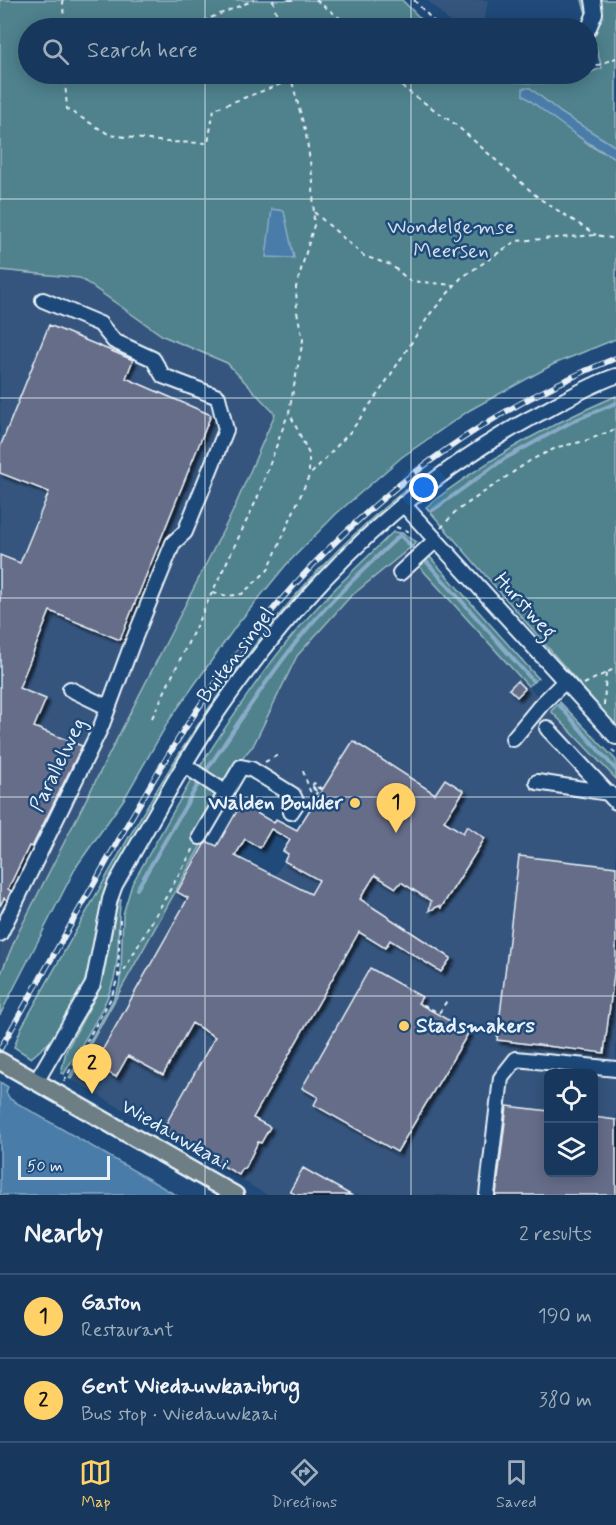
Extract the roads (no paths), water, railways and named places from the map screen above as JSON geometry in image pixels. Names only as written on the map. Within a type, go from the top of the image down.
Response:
[{"type":"main road","name":"Wiedauwkaai","points":[[0,1061],[235,1195]]},
{"type":"street","points":[[593,0],[595,13],[593,18]]},
{"type":"street","name":"Parallelweg","points":[[0,934],[100,727],[173,543],[185,532],[226,430],[218,397],[163,376],[153,359],[114,341],[100,324],[42,300]]},
{"type":"street","name":"Buitensingel","points":[[36,1082],[93,984],[110,899],[115,885],[184,765],[245,674],[281,628],[330,573],[412,514],[435,479],[503,433],[616,376]]},
{"type":"street","name":"Hurstweg","points":[[412,514],[616,737]]},
{"type":"street","points":[[400,573],[434,538]]},
{"type":"street","points":[[513,739],[541,705],[568,685]]},
{"type":"street","points":[[70,689],[107,707]]},
{"type":"street","points":[[547,728],[612,798]]},
{"type":"street","points":[[184,765],[225,792]]},
{"type":"street","points":[[200,837],[241,767],[251,769],[293,795],[297,803],[291,812]]},
{"type":"street","points":[[537,782],[612,798]]},
{"type":"street","points":[[487,1195],[501,1078],[516,1059],[616,1069]]},
{"type":"waterway","points":[[433,510],[504,459],[573,421],[616,403]]},
{"type":"waterway","points":[[204,774],[270,677],[318,616],[400,535],[412,547]]},
{"type":"waterway","points":[[425,560],[533,681]]},
{"type":"waterway","points":[[559,705],[616,770]]},
{"type":"waterway","points":[[137,889],[200,781]]},
{"type":"railway","points":[[0,1049],[176,742],[241,650],[285,596],[331,546],[381,500],[434,458],[491,421],[551,387],[616,358]]},
{"type":"place","name":"Walden Boulder","points":[[355,803]]},
{"type":"place","name":"Gaston","points":[[396,833]]},
{"type":"place","name":"Stadsmakers","points":[[404,1026]]},
{"type":"place","name":"Gent Wiedauwkaaibrug","points":[[92,1094]]},
{"type":"park label","name":"Wondelgemse Meersen","points":[[451,239]]}]
